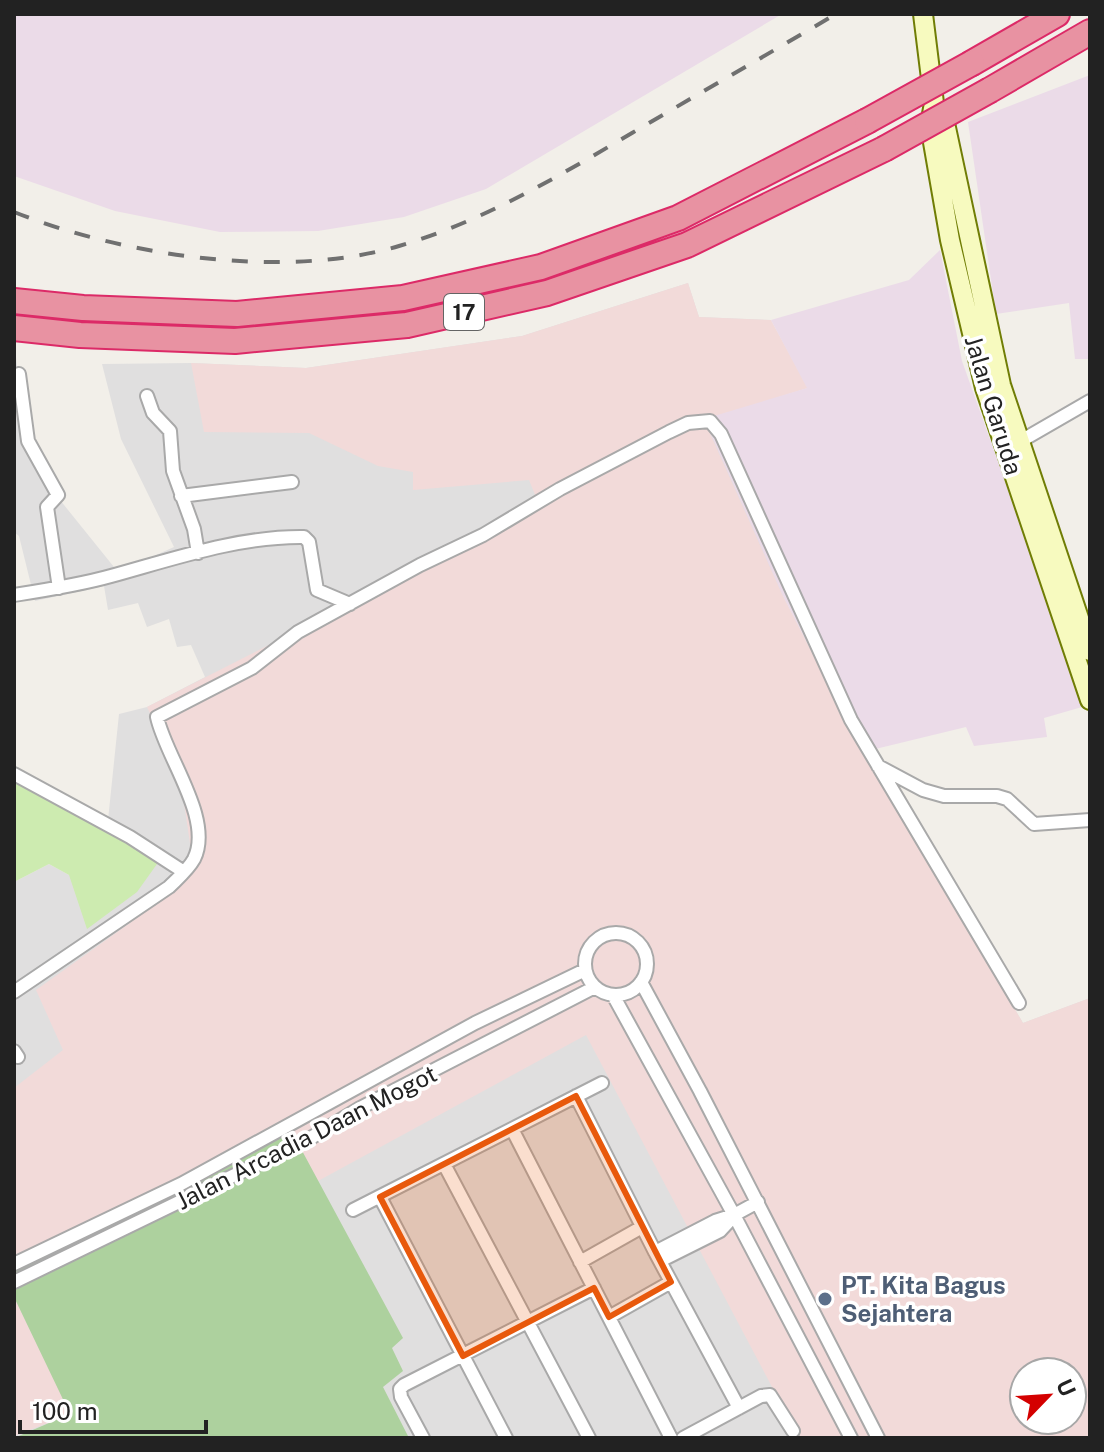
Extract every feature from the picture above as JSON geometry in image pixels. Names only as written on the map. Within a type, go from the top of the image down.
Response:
[{"type":"highway","name":"17","points":[[14,301],[83,308],[237,314],[403,298],[541,267],[678,218],[867,121],[1057,14]]},
{"type":"highway","name":"17","points":[[14,328],[80,335],[235,341],[407,325],[547,293],[687,245],[884,149],[1090,32]]},
{"type":"main road","name":"Jalan Garuda","points":[[923,14],[934,103],[930,125],[950,240],[993,386],[1076,634],[1090,700]]},
{"type":"main road","name":"Jalan Garuda","points":[[934,103],[945,123],[969,237],[993,386],[1019,442],[1060,584]]},
{"type":"main road","points":[[950,240],[969,237]]},
{"type":"main road","name":"Jalan Garuda","points":[[1076,634],[1090,651]]},
{"type":"street","points":[[19,374],[28,441],[58,495],[47,507],[59,588]]},
{"type":"street","points":[[147,396],[153,413],[170,431],[173,471],[194,529],[198,553]]},
{"type":"street","points":[[1019,442],[1090,401]]},
{"type":"street","points":[[14,992],[169,887],[194,858],[200,834],[180,770],[160,731],[157,717],[252,668],[298,632],[420,565],[483,535],[560,489],[688,423],[710,421],[721,434],[851,720],[1019,1003]]},
{"type":"street","points":[[181,496],[292,482]]},
{"type":"street","points":[[14,595],[59,588],[198,553],[285,537],[304,537],[309,542],[317,590],[350,604]]},
{"type":"street","points":[[878,766],[923,790],[944,796],[997,796],[1007,799],[1034,824],[1090,820]]},
{"type":"street","points":[[14,774],[130,837],[184,872]]},
{"type":"street","points":[[617,933],[630,936],[640,945],[647,961],[641,982],[624,994],[613,995],[595,987],[585,970],[586,956],[593,943],[604,935],[617,933]]},
{"type":"street","name":"Jalan Arcadia Daan Mogot","points":[[14,1264],[181,1184],[475,1023],[585,970]]},
{"type":"street","points":[[641,982],[878,1438]]},
{"type":"street","name":"Jalan Arcadia Daan Mogot","points":[[14,1282],[309,1139],[360,1108],[595,987]]},
{"type":"street","points":[[613,995],[734,1215],[851,1438]]},
{"type":"street","points":[[353,1210],[602,1083]]},
{"type":"street","points":[[576,1096],[739,1408]]},
{"type":"street","points":[[512,1129],[671,1438]]},
{"type":"street","points":[[444,1164],[589,1438]]},
{"type":"street","points":[[380,1197],[506,1438]]},
{"type":"street","points":[[658,1257],[758,1202]]},
{"type":"street","points":[[580,1262],[642,1227]]},
{"type":"street","points":[[609,1317],[671,1282]]},
{"type":"street","points":[[423,1438],[400,1389],[404,1385],[594,1288]]},
{"type":"street","points":[[683,1438],[761,1396],[770,1395],[793,1431]]},
{"type":"highlighted area","points":[[576,1096],[671,1282],[609,1317],[594,1288],[463,1356],[380,1197]]},
{"type":"shaded area","points":[[14,14],[782,14],[486,189],[404,217],[318,231],[220,232],[115,211],[14,176]]},
{"type":"shaded area","points":[[1090,75],[1090,359],[1075,359],[1069,303],[996,314],[968,122]]},
{"type":"shaded area","points":[[940,250],[962,361],[1082,707],[1044,718],[1047,737],[974,746],[966,727],[863,752],[783,596],[704,419],[807,388],[771,320],[909,280]]},
{"type":"shaded area","points":[[688,283],[699,317],[771,320],[783,596],[863,752],[1023,1023],[1090,998],[1090,1438],[14,1438],[14,882],[49,864],[69,875],[108,820],[119,714],[147,707],[205,677],[191,645],[177,647],[169,619],[147,627],[138,603],[108,610],[104,586],[35,601],[19,536],[14,532],[14,357],[26,440],[60,500],[118,572],[174,547],[121,439],[102,364],[191,363],[306,368],[522,336]]},
{"type":"shaded area","points":[[688,283],[699,317],[771,320],[808,388],[704,420],[783,596],[863,752],[1023,1023],[1090,998],[1090,1438],[799,1438],[586,1035],[318,1181],[286,1121],[187,1175],[14,1259],[14,1088],[63,1050],[36,990],[162,900],[192,857],[180,776],[147,707],[387,585],[538,502],[529,480],[413,490],[413,472],[378,466],[309,433],[204,432],[191,363],[306,368],[522,336]]},
{"type":"shaded area","points":[[14,1297],[71,1414],[14,1436]]},
{"type":"green space","points":[[14,783],[108,820],[162,857],[137,892],[87,929],[69,875],[49,864],[14,882]]},
{"type":"green space","points":[[286,1121],[403,1338],[392,1348],[403,1371],[383,1387],[409,1438],[14,1438],[70,1414],[14,1297],[14,1259],[187,1175]]},
{"type":"railway","points":[[14,212],[105,241],[205,258],[256,262],[306,261],[354,256],[399,246],[461,224],[519,197],[836,14]]},
{"type":"place","name":"PT. Kita Bagus Sejahtera","points":[[825,1299]]}]
